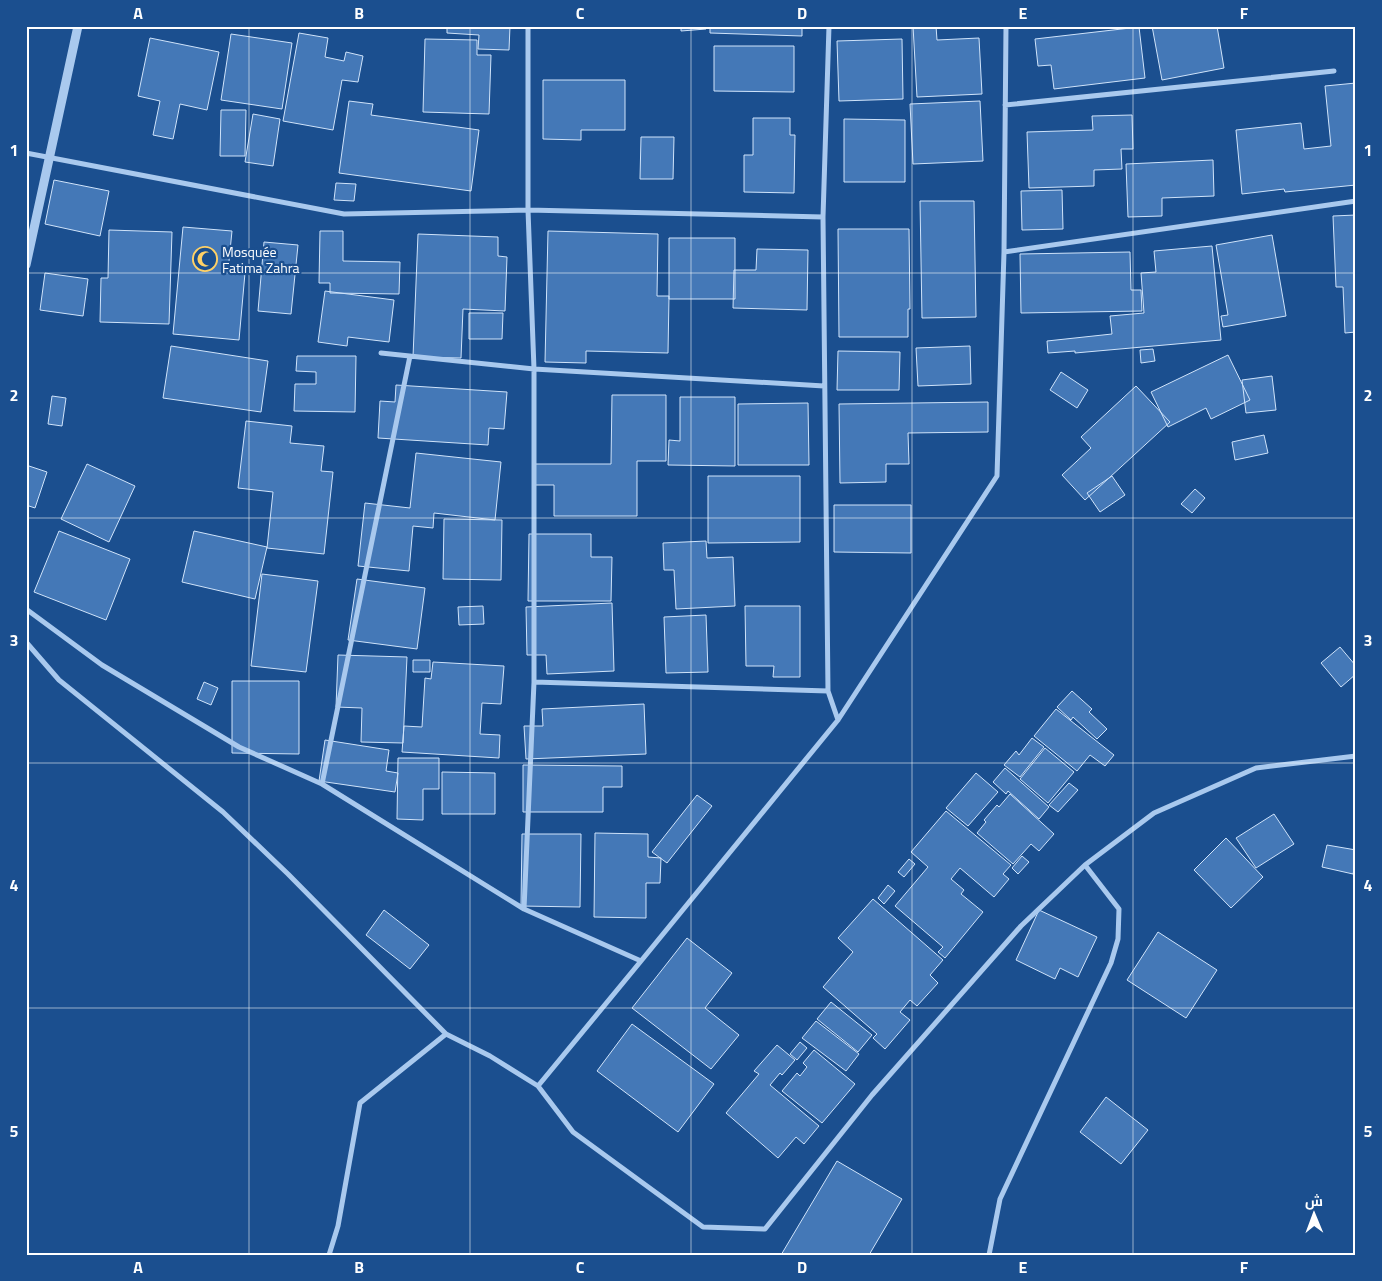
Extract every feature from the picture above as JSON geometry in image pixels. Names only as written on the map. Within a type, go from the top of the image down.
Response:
[{"type":"street","points":[[26,265],[78,26]]},
{"type":"street","points":[[524,909],[534,682],[534,369],[528,210],[528,26]]},
{"type":"street","points":[[829,26],[823,217],[824,386],[828,691],[838,720]]},
{"type":"street","points":[[538,1086],[838,720],[997,476],[1004,252],[1006,26]]},
{"type":"street","points":[[1005,104],[1334,71]]},
{"type":"street","points":[[26,153],[344,214],[528,210],[823,217]]},
{"type":"street","points":[[1004,252],[1356,201]]},
{"type":"street","points":[[381,353],[534,369],[824,386]]},
{"type":"street","points":[[322,784],[410,356]]},
{"type":"street","points":[[26,609],[102,665],[238,747],[322,784],[524,909],[641,961]]},
{"type":"street","points":[[26,642],[59,680],[223,812],[288,874],[446,1034],[490,1056],[538,1086],[573,1132],[703,1227],[765,1229],[872,1095],[1021,926],[1085,865],[1154,813],[1256,768],[1356,756]]},
{"type":"street","points":[[534,682],[828,691]]},
{"type":"street","points":[[989,1255],[1000,1199],[1111,963],[1118,939],[1119,909],[1085,865]]},
{"type":"street","points":[[329,1255],[338,1226],[360,1103],[446,1034]]},
{"type":"building","points":[[447,26],[510,26],[509,50],[478,49],[479,35],[447,33]]},
{"type":"building","points":[[681,26],[706,26],[706,29],[681,31]]},
{"type":"building","points":[[710,26],[802,26],[802,36],[710,33]]},
{"type":"building","points":[[913,26],[936,26],[937,40],[979,38],[982,94],[917,97]]},
{"type":"building","points":[[1152,26],[1217,26],[1224,68],[1162,80]]},
{"type":"building","points":[[1139,27],[1145,78],[1054,89],[1051,65],[1038,66],[1035,39]]},
{"type":"building","points":[[299,33],[328,38],[325,57],[344,61],[346,52],[363,56],[358,82],[342,80],[333,130],[283,121]]},
{"type":"building","points":[[231,34],[292,43],[282,109],[221,100]]},
{"type":"building","points":[[150,38],[219,52],[207,110],[180,104],[173,139],[153,135],[160,101],[138,96]]},
{"type":"building","points":[[425,39],[477,40],[477,55],[491,55],[489,114],[423,112]]},
{"type":"building","points":[[902,39],[903,99],[839,101],[837,41]]},
{"type":"building","points":[[714,46],[794,46],[794,92],[714,91]]},
{"type":"building","points":[[543,80],[625,80],[625,130],[581,130],[581,140],[543,139]]},
{"type":"building","points":[[1356,83],[1356,185],[1285,192],[1284,189],[1242,194],[1236,130],[1301,123],[1304,149],[1331,146],[1325,86]]},
{"type":"building","points":[[349,101],[373,104],[371,115],[479,130],[471,191],[339,173]]},
{"type":"building","points":[[980,101],[983,161],[913,164],[910,104]]},
{"type":"building","points":[[221,110],[246,110],[245,156],[220,156]]},
{"type":"building","points":[[253,114],[280,119],[273,166],[245,162]]},
{"type":"building","points":[[1132,115],[1133,149],[1121,149],[1122,169],[1094,170],[1094,186],[1029,188],[1027,132],[1093,130],[1092,116]]},
{"type":"building","points":[[753,118],[790,118],[790,135],[795,135],[794,193],[744,192],[744,155],[753,155]]},
{"type":"building","points":[[844,119],[905,120],[905,182],[844,182]]},
{"type":"building","points":[[641,137],[674,137],[673,179],[640,179]]},
{"type":"building","points":[[1213,160],[1214,196],[1162,198],[1162,216],[1128,217],[1126,164]]},
{"type":"building","points":[[54,180],[109,191],[100,236],[45,224]]},
{"type":"building","points":[[336,183],[356,184],[354,201],[334,200]]},
{"type":"building","points":[[1062,190],[1063,229],[1022,230],[1021,191]]},
{"type":"building","points":[[920,201],[974,201],[976,317],[922,318]]},
{"type":"building","points":[[1356,215],[1356,332],[1345,333],[1343,287],[1336,287],[1333,216]]},
{"type":"building","points":[[183,227],[232,231],[228,271],[245,273],[239,340],[173,334]]},
{"type":"building","points":[[838,229],[909,229],[910,309],[908,309],[908,337],[839,337]]},
{"type":"building","points":[[109,230],[172,232],[169,324],[100,322],[101,278],[108,278]]},
{"type":"building","points":[[320,231],[343,231],[343,261],[400,262],[399,294],[330,293],[330,283],[319,283]]},
{"type":"building","points":[[548,231],[658,234],[657,296],[669,296],[668,353],[586,351],[586,363],[545,362]]},
{"type":"building","points":[[418,234],[498,237],[498,256],[507,257],[505,311],[463,309],[461,358],[413,357]]},
{"type":"building","points":[[1272,235],[1286,316],[1223,327],[1221,316],[1228,315],[1216,245]]},
{"type":"building","points":[[669,238],[735,238],[735,299],[669,299]]},
{"type":"building","points":[[264,242],[298,245],[291,314],[258,311]]},
{"type":"building","points":[[1212,246],[1221,340],[1075,353],[1075,351],[1048,353],[1047,341],[1112,334],[1110,316],[1144,313],[1141,273],[1156,272],[1154,251]]},
{"type":"building","points":[[757,249],[808,250],[807,310],[733,308],[734,270],[756,270]]},
{"type":"building","points":[[1130,252],[1131,290],[1141,290],[1142,311],[1021,313],[1020,254]]},
{"type":"building","points":[[45,273],[88,279],[83,316],[40,310]]},
{"type":"building","points":[[325,291],[394,300],[389,342],[348,337],[347,346],[318,342]]},
{"type":"building","points":[[469,313],[503,313],[502,339],[469,339]]},
{"type":"building","points":[[171,346],[268,361],[261,412],[163,398]]},
{"type":"building","points":[[970,346],[971,384],[918,386],[916,348]]},
{"type":"building","points":[[1153,349],[1155,361],[1141,363],[1140,350]]},
{"type":"building","points":[[838,351],[900,352],[899,390],[837,390]]},
{"type":"building","points":[[1228,355],[1250,400],[1211,419],[1206,408],[1168,427],[1151,392]]},
{"type":"building","points":[[297,356],[356,356],[355,412],[294,411],[295,384],[316,384],[316,372],[296,371]]},
{"type":"building","points":[[1061,372],[1088,390],[1077,408],[1050,390]]},
{"type":"building","points":[[1272,376],[1276,410],[1246,413],[1242,380]]},
{"type":"building","points":[[396,385],[507,392],[504,429],[489,428],[488,445],[378,438],[380,401],[395,402]]},
{"type":"building","points":[[1136,386],[1170,422],[1085,500],[1062,475],[1091,448],[1081,437]]},
{"type":"building","points":[[612,395],[666,395],[666,461],[637,461],[637,516],[554,516],[554,485],[535,485],[535,464],[611,464]]},
{"type":"building","points":[[52,396],[66,398],[62,426],[48,424]]},
{"type":"building","points":[[680,397],[735,397],[735,466],[668,465],[669,440],[680,441]]},
{"type":"building","points":[[988,402],[988,432],[908,433],[909,464],[886,464],[886,482],[840,483],[839,404]]},
{"type":"building","points":[[808,403],[809,465],[738,465],[738,404]]},
{"type":"building","points":[[246,421],[292,426],[290,443],[324,446],[321,471],[333,472],[324,554],[267,548],[273,492],[238,488]]},
{"type":"building","points":[[1264,435],[1268,453],[1235,460],[1232,442]]},
{"type":"building","points":[[416,453],[501,462],[495,520],[434,513],[433,528],[413,526],[409,571],[358,566],[365,503],[410,508]]},
{"type":"building","points":[[87,464],[135,486],[109,542],[61,519]]},
{"type":"building","points":[[26,465],[47,472],[35,508],[26,505]]},
{"type":"building","points":[[708,476],[800,476],[800,542],[708,543]]},
{"type":"building","points":[[1112,476],[1125,495],[1100,512],[1087,493]]},
{"type":"building","points":[[1195,489],[1205,498],[1192,513],[1181,504]]},
{"type":"building","points":[[834,505],[911,505],[911,553],[834,552]]},
{"type":"building","points":[[444,519],[502,520],[501,580],[443,579]]},
{"type":"building","points":[[59,531],[130,559],[106,620],[34,592]]},
{"type":"building","points":[[194,531],[267,547],[255,599],[182,582]]},
{"type":"building","points":[[529,534],[591,534],[591,557],[612,557],[611,601],[528,601]]},
{"type":"building","points":[[706,541],[707,558],[733,557],[735,606],[676,609],[674,570],[664,570],[663,543]]},
{"type":"building","points":[[262,574],[318,581],[306,672],[251,666]]},
{"type":"building","points":[[357,579],[425,588],[417,649],[348,640]]},
{"type":"building","points":[[612,603],[614,671],[547,674],[546,655],[527,655],[526,607]]},
{"type":"building","points":[[483,606],[484,624],[459,625],[458,607]]},
{"type":"building","points":[[745,606],[800,606],[800,677],[773,677],[774,666],[746,666]]},
{"type":"building","points":[[706,615],[708,672],[666,673],[664,617]]},
{"type":"building","points":[[1340,647],[1356,666],[1356,674],[1341,687],[1321,663]]},
{"type":"building","points":[[338,655],[407,657],[403,743],[361,742],[362,708],[336,707]]},
{"type":"building","points":[[413,660],[430,660],[430,672],[413,672]]},
{"type":"building","points":[[433,662],[504,666],[501,704],[482,703],[480,734],[500,735],[499,758],[402,752],[404,726],[422,727],[425,678],[431,679]]},
{"type":"building","points":[[232,681],[299,681],[299,754],[232,753]]},
{"type":"building","points":[[204,682],[218,688],[211,705],[197,699]]},
{"type":"building","points":[[1072,691],[1092,709],[1089,712],[1107,729],[1097,739],[1073,717],[1071,720],[1057,707]]},
{"type":"building","points":[[644,704],[646,754],[526,759],[524,726],[543,726],[542,709]]},
{"type":"building","points":[[1056,709],[1114,755],[1105,766],[1090,755],[1077,771],[1034,736]]},
{"type":"building","points":[[1032,738],[1044,747],[1020,777],[1004,765],[1016,751],[1019,755]]},
{"type":"building","points":[[325,740],[389,750],[386,771],[398,773],[395,792],[319,781]]},
{"type":"building","points":[[1045,748],[1074,772],[1048,803],[1020,779]]},
{"type":"building","points":[[398,758],[439,758],[439,789],[423,789],[423,820],[397,819]]},
{"type":"building","points":[[523,765],[622,766],[622,787],[603,787],[603,812],[523,812]]},
{"type":"building","points":[[1005,768],[1049,807],[1039,819],[1008,791],[1006,794],[993,782]]},
{"type":"building","points":[[442,772],[495,773],[495,814],[442,814]]},
{"type":"building","points":[[976,773],[998,792],[968,826],[946,808]]},
{"type":"building","points":[[1069,783],[1078,790],[1058,812],[1049,805]]},
{"type":"building","points":[[1010,794],[1054,834],[1039,851],[1031,844],[1013,864],[977,833],[986,822],[984,820]]},
{"type":"building","points":[[697,795],[712,806],[667,863],[652,852]]},
{"type":"building","points":[[946,811],[1011,865],[1003,874],[1009,879],[994,897],[960,868],[951,879],[964,890],[961,894],[983,912],[945,958],[938,952],[943,947],[895,906],[928,867],[911,852]]},
{"type":"building","points":[[1274,814],[1294,844],[1256,868],[1236,838]]},
{"type":"building","points":[[595,833],[648,834],[648,857],[661,858],[660,883],[646,883],[646,918],[594,917]]},
{"type":"building","points":[[522,834],[581,834],[580,907],[521,906]]},
{"type":"building","points":[[1226,838],[1263,877],[1231,908],[1194,870]]},
{"type":"building","points":[[1327,845],[1356,850],[1353,874],[1322,867]]},
{"type":"building","points":[[1022,856],[1029,862],[1018,874],[1012,868]]},
{"type":"building","points":[[909,859],[915,864],[904,877],[898,872]]},
{"type":"building","points":[[888,885],[895,891],[884,904],[878,898]]},
{"type":"building","points":[[873,899],[943,960],[930,975],[938,983],[917,1006],[910,1000],[900,1012],[910,1020],[885,1049],[873,1038],[877,1034],[823,987],[853,952],[838,938]]},
{"type":"building","points":[[384,910],[429,945],[410,969],[366,935]]},
{"type":"building","points":[[1039,910],[1097,937],[1078,977],[1060,968],[1055,979],[1016,960]]},
{"type":"building","points":[[1158,932],[1217,970],[1186,1018],[1127,980]]},
{"type":"building","points":[[687,938],[732,973],[705,1008],[739,1035],[711,1069],[632,1008]]},
{"type":"building","points":[[831,1002],[872,1035],[858,1052],[817,1019]]},
{"type":"building","points":[[816,1021],[859,1054],[846,1071],[802,1038]]},
{"type":"building","points":[[632,1024],[714,1084],[678,1132],[597,1071]]},
{"type":"building","points":[[800,1042],[807,1048],[797,1060],[790,1054]]},
{"type":"building","points":[[777,1045],[795,1060],[770,1085],[819,1126],[804,1144],[796,1137],[778,1158],[726,1113],[759,1074],[754,1071]]},
{"type":"building","points":[[814,1050],[855,1084],[822,1123],[782,1091],[797,1073],[800,1076],[807,1067],[803,1063]]},
{"type":"building","points":[[1106,1097],[1148,1130],[1121,1164],[1080,1132]]},
{"type":"building","points":[[837,1161],[902,1199],[869,1255],[781,1255]]},
{"type":"place","name":"Mosquée Fatima Zahra","points":[[205,259]]}]
